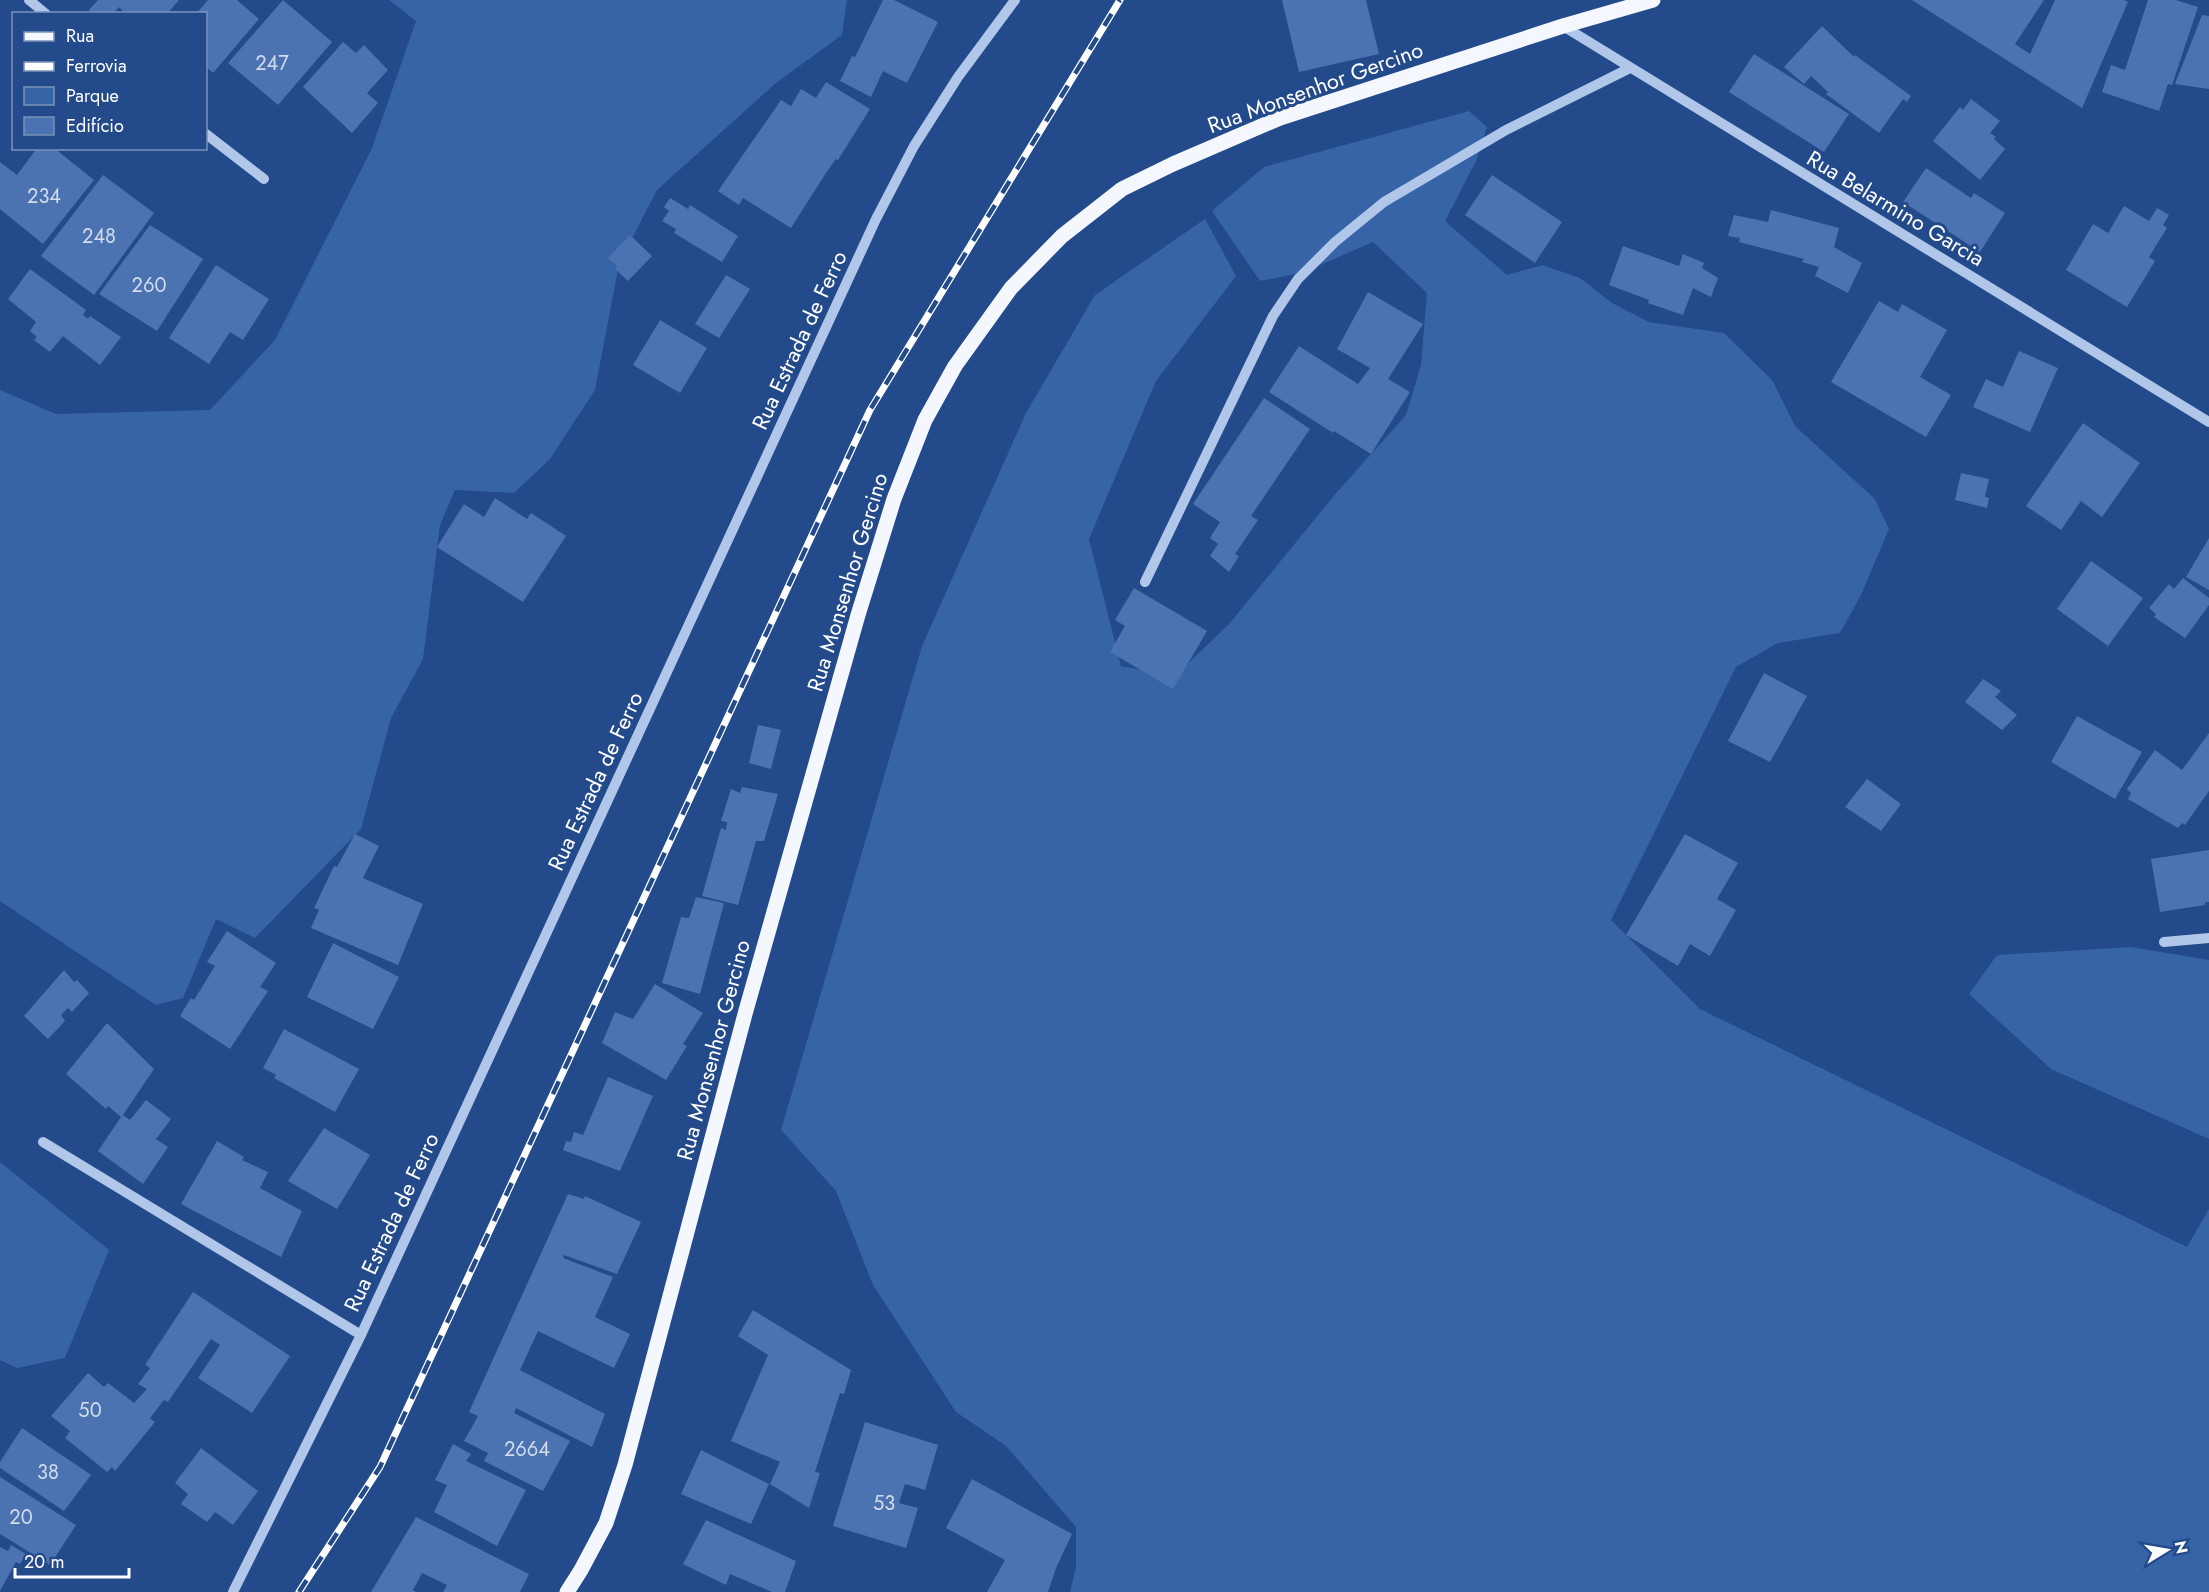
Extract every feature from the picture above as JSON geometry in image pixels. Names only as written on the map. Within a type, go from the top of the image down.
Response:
[{"type":"main road","name":"Rua Monsenhor Gercino","points":[[567,1592],[606,1523],[625,1465],[745,1014],[858,615],[894,499],[925,420],[954,366],[1011,288],[1062,236],[1122,189],[1173,164],[1280,118],[1563,26],[1653,0]]},
{"type":"street","points":[[29,0],[44,12]]},
{"type":"street","name":"Rua Estrada de Ferro","points":[[233,1592],[361,1335],[876,219],[914,146],[958,77],[1016,0]]},
{"type":"street","name":"Rua Belarmino Garcia","points":[[1563,26],[2209,422]]},
{"type":"street","points":[[1145,582],[1274,316],[1298,279],[1335,242],[1384,202],[1506,130],[1630,68]]},
{"type":"street","points":[[207,136],[264,179]]},
{"type":"street","points":[[2164,942],[2209,938]]},
{"type":"street","points":[[43,1142],[361,1335]]},
{"type":"green space","points":[[389,0],[847,0],[842,35],[776,83],[657,190],[619,264],[595,390],[550,459],[514,493],[455,490],[440,525],[423,659],[391,718],[361,829],[255,938],[216,919],[183,998],[156,1005],[0,901],[0,390],[56,414],[210,410],[275,340],[372,148],[416,21]]},
{"type":"green space","points":[[1469,111],[1487,127],[1476,161],[1445,221],[1507,275],[1542,265],[1580,278],[1612,303],[1649,322],[1724,333],[1772,380],[1795,426],[1875,499],[1889,529],[1861,595],[1840,633],[1778,643],[1736,667],[1611,920],[1700,1009],[2187,1247],[2209,1209],[2209,1592],[1070,1592],[1076,1567],[1076,1527],[1006,1446],[956,1412],[873,1285],[836,1191],[781,1130],[922,646],[1026,413],[1095,295],[1205,219],[1236,276],[1156,381],[1089,539],[1121,666],[1175,676],[1230,623],[1337,492],[1406,415],[1421,365],[1427,293],[1373,242],[1302,273],[1260,281],[1212,211],[1264,167]]},
{"type":"green space","points":[[2131,947],[2209,960],[2209,1139],[2051,1069],[1969,994],[1997,955]]},
{"type":"green space","points":[[0,1162],[109,1250],[65,1358],[17,1368],[0,1360]]},
{"type":"building","points":[[98,0],[179,0],[169,12],[124,12],[119,7],[115,12],[92,12],[89,10]]},
{"type":"building","points":[[208,0],[237,0],[259,19],[213,73],[207,68],[207,12],[198,12]]},
{"type":"building","points":[[283,0],[332,42],[278,105],[228,63]]},
{"type":"building","points":[[883,0],[894,0],[938,22],[907,83],[883,71],[871,97],[840,81],[852,56],[855,57]]},
{"type":"building","points":[[1282,0],[1366,0],[1379,54],[1299,72]]},
{"type":"building","points":[[1912,0],[2044,0],[2015,44],[2030,54],[2055,0],[2124,0],[2128,2],[2082,108]]},
{"type":"building","points":[[2148,0],[2176,0],[2198,7],[2172,85],[2168,84],[2159,111],[2102,92],[2111,65],[2125,70]]},
{"type":"building","points":[[2202,15],[2209,16],[2209,89],[2175,84]]},
{"type":"building","points":[[1822,26],[1854,57],[1855,55],[1911,96],[1907,102],[1903,99],[1879,133],[1826,94],[1828,92],[1811,76],[1804,84],[1784,67]]},
{"type":"building","points":[[343,42],[356,53],[364,45],[388,70],[367,93],[378,103],[352,133],[303,87]]},
{"type":"building","points":[[1754,54],[1849,114],[1824,152],[1729,92]]},
{"type":"building","points":[[826,82],[870,109],[791,228],[743,198],[739,205],[718,191],[781,100],[791,106],[801,89],[816,98]]},
{"type":"building","points":[[1971,99],[2000,121],[1990,133],[2005,149],[1980,180],[1933,141],[1960,107],[1963,110]]},
{"type":"building","points":[[36,150],[56,150],[94,180],[43,244],[0,209],[0,162],[17,175]]},
{"type":"building","points":[[1926,168],[1971,198],[1974,193],[2005,213],[1980,252],[1903,202]]},
{"type":"building","points":[[103,175],[154,213],[94,295],[41,256]]},
{"type":"building","points":[[1492,175],[1562,222],[1535,263],[1465,215]]},
{"type":"building","points":[[670,198],[688,209],[690,205],[738,236],[722,262],[674,233],[676,229],[662,221],[669,211],[664,207]]},
{"type":"building","points":[[2124,206],[2149,221],[2157,208],[2169,215],[2163,225],[2167,228],[2149,257],[2155,261],[2127,307],[2066,270],[2093,224],[2108,233]]},
{"type":"building","points":[[1771,210],[1839,228],[1834,247],[1862,263],[1848,293],[1815,276],[1819,267],[1802,262],[1804,259],[1739,242],[1740,238],[1728,236],[1734,215],[1768,222]]},
{"type":"building","points":[[150,225],[203,259],[157,331],[99,294]]},
{"type":"building","points":[[630,235],[652,256],[628,281],[615,269],[617,266],[608,258]]},
{"type":"building","points":[[1623,246],[1679,266],[1683,254],[1704,263],[1702,268],[1718,278],[1711,297],[1693,288],[1683,315],[1648,303],[1649,300],[1609,285]]},
{"type":"building","points":[[216,265],[269,299],[243,340],[230,332],[209,364],[169,338]]},
{"type":"building","points":[[30,269],[86,310],[83,315],[88,319],[90,316],[121,337],[100,365],[63,336],[50,352],[34,340],[37,337],[30,331],[36,322],[8,299]]},
{"type":"building","points":[[726,275],[750,289],[719,338],[695,324]]},
{"type":"building","points":[[1368,292],[1423,324],[1388,379],[1410,392],[1371,454],[1269,392],[1299,346],[1358,384],[1370,368],[1337,349]]},
{"type":"building","points":[[1879,301],[1898,312],[1902,304],[1947,330],[1920,377],[1951,395],[1926,437],[1831,382]]},
{"type":"building","points":[[660,320],[707,348],[680,393],[633,365]]},
{"type":"building","points":[[2019,351],[2058,368],[2030,432],[1973,407],[1986,379],[2003,387]]},
{"type":"building","points":[[1264,398],[1310,429],[1251,516],[1258,520],[1235,554],[1239,556],[1229,572],[1210,556],[1218,544],[1210,538],[1220,522],[1193,504]]},
{"type":"building","points":[[2083,423],[2140,463],[2102,517],[2081,501],[2061,530],[2026,506]]},
{"type":"building","points":[[1961,473],[1989,479],[1985,497],[1989,498],[1987,508],[1955,500]]},
{"type":"building","points":[[495,498],[527,519],[531,513],[566,536],[523,602],[437,547],[464,504],[484,517]]},
{"type":"building","points":[[2209,538],[2209,590],[2186,577]]},
{"type":"building","points":[[2091,561],[2143,598],[2108,646],[2057,609]]},
{"type":"building","points":[[2183,578],[2209,598],[2209,605],[2185,638],[2154,617],[2156,614],[2149,608],[2169,584],[2174,589]]},
{"type":"building","points":[[1134,588],[1207,631],[1173,689],[1110,652],[1125,626],[1115,620]]},
{"type":"building","points":[[1764,673],[1807,696],[1770,762],[1728,741]]},
{"type":"building","points":[[1983,679],[2001,691],[1995,697],[2017,715],[2002,730],[1965,702]]},
{"type":"building","points":[[2077,716],[2142,752],[2115,799],[2051,762]]},
{"type":"building","points":[[758,725],[781,730],[771,769],[749,763]]},
{"type":"building","points":[[2209,733],[2209,791],[2185,825],[2182,823],[2178,828],[2128,799],[2131,793],[2127,789],[2155,750],[2182,770]]},
{"type":"building","points":[[1867,779],[1901,804],[1881,831],[1845,807]]},
{"type":"building","points":[[742,787],[778,794],[764,841],[756,841],[738,905],[702,896],[721,828],[726,830],[727,822],[721,821],[731,789],[740,793]]},
{"type":"building","points":[[355,834],[379,846],[363,878],[423,904],[398,965],[311,928],[319,910],[314,908],[334,866],[337,867]]},
{"type":"building","points":[[1685,834],[1738,863],[1717,899],[1736,910],[1710,956],[1690,944],[1678,966],[1626,935]]},
{"type":"building","points":[[2209,850],[2209,902],[2205,902],[2205,905],[2160,912],[2151,859]]},
{"type":"building","points":[[696,897],[724,903],[700,994],[662,983],[681,917],[689,918]]},
{"type":"building","points":[[227,931],[276,963],[260,987],[268,991],[230,1049],[180,1016],[191,998],[194,1000],[215,966],[207,962]]},
{"type":"building","points":[[333,943],[399,977],[373,1029],[307,997]]},
{"type":"building","points":[[64,970],[74,982],[77,980],[89,993],[72,1012],[68,1008],[61,1015],[65,1021],[48,1039],[24,1016]]},
{"type":"building","points":[[655,984],[703,1013],[683,1044],[687,1046],[666,1080],[602,1043],[615,1012],[633,1019]]},
{"type":"building","points":[[107,1023],[154,1069],[123,1115],[130,1120],[146,1100],[171,1119],[156,1139],[168,1147],[143,1184],[98,1151],[121,1117],[108,1106],[106,1109],[66,1074]]},
{"type":"building","points":[[284,1029],[359,1069],[335,1112],[274,1078],[276,1075],[263,1068]]},
{"type":"building","points":[[608,1077],[653,1096],[620,1171],[563,1150],[566,1141],[571,1142],[574,1132],[583,1135]]},
{"type":"building","points":[[324,1128],[370,1155],[337,1209],[288,1181]]},
{"type":"building","points":[[217,1141],[244,1157],[242,1160],[268,1172],[260,1188],[302,1211],[281,1257],[181,1204]]},
{"type":"building","points":[[568,1194],[584,1199],[585,1196],[641,1222],[617,1274],[564,1255],[563,1258],[613,1277],[595,1317],[630,1334],[614,1368],[538,1331],[520,1370],[605,1414],[592,1447],[516,1408],[514,1413],[570,1441],[543,1491],[484,1461],[488,1453],[464,1441],[478,1416],[469,1412]]},
{"type":"building","points":[[193,1292],[290,1356],[252,1413],[198,1378],[220,1345],[211,1339],[168,1402],[164,1400],[150,1418],[155,1422],[115,1471],[112,1467],[107,1472],[65,1438],[70,1431],[51,1416],[88,1373],[104,1387],[108,1383],[134,1403],[147,1389],[138,1384],[150,1368],[145,1365]]},
{"type":"building","points":[[753,1310],[851,1370],[844,1394],[840,1393],[815,1472],[820,1473],[809,1508],[770,1484],[780,1462],[731,1441],[768,1355],[738,1336]]},
{"type":"building","points":[[865,1422],[938,1445],[925,1490],[905,1484],[899,1503],[918,1508],[906,1548],[833,1526]]},
{"type":"building","points":[[22,1428],[91,1475],[64,1511],[0,1468],[0,1462]]},
{"type":"building","points":[[453,1444],[471,1454],[466,1461],[526,1490],[497,1546],[434,1512],[447,1485],[435,1480]]},
{"type":"building","points":[[201,1448],[258,1491],[233,1525],[215,1512],[207,1522],[181,1504],[188,1494],[175,1483]]},
{"type":"building","points":[[701,1450],[769,1484],[751,1524],[681,1494]]},
{"type":"building","points":[[0,1477],[76,1525],[50,1565],[0,1534]]},
{"type":"building","points":[[972,1479],[1072,1534],[1048,1592],[987,1592],[1005,1560],[946,1528]]},
{"type":"building","points":[[416,1517],[529,1574],[520,1592],[443,1592],[447,1585],[422,1573],[413,1590],[416,1592],[371,1592]]},
{"type":"building","points":[[706,1520],[796,1561],[785,1592],[772,1592],[730,1574],[726,1585],[683,1564]]},
{"type":"building","points":[[11,1545],[26,1554],[20,1564],[16,1562],[0,1591],[0,1547],[8,1551]]},
{"type":"railway","points":[[299,1592],[380,1467],[870,410],[1120,0]]}]
